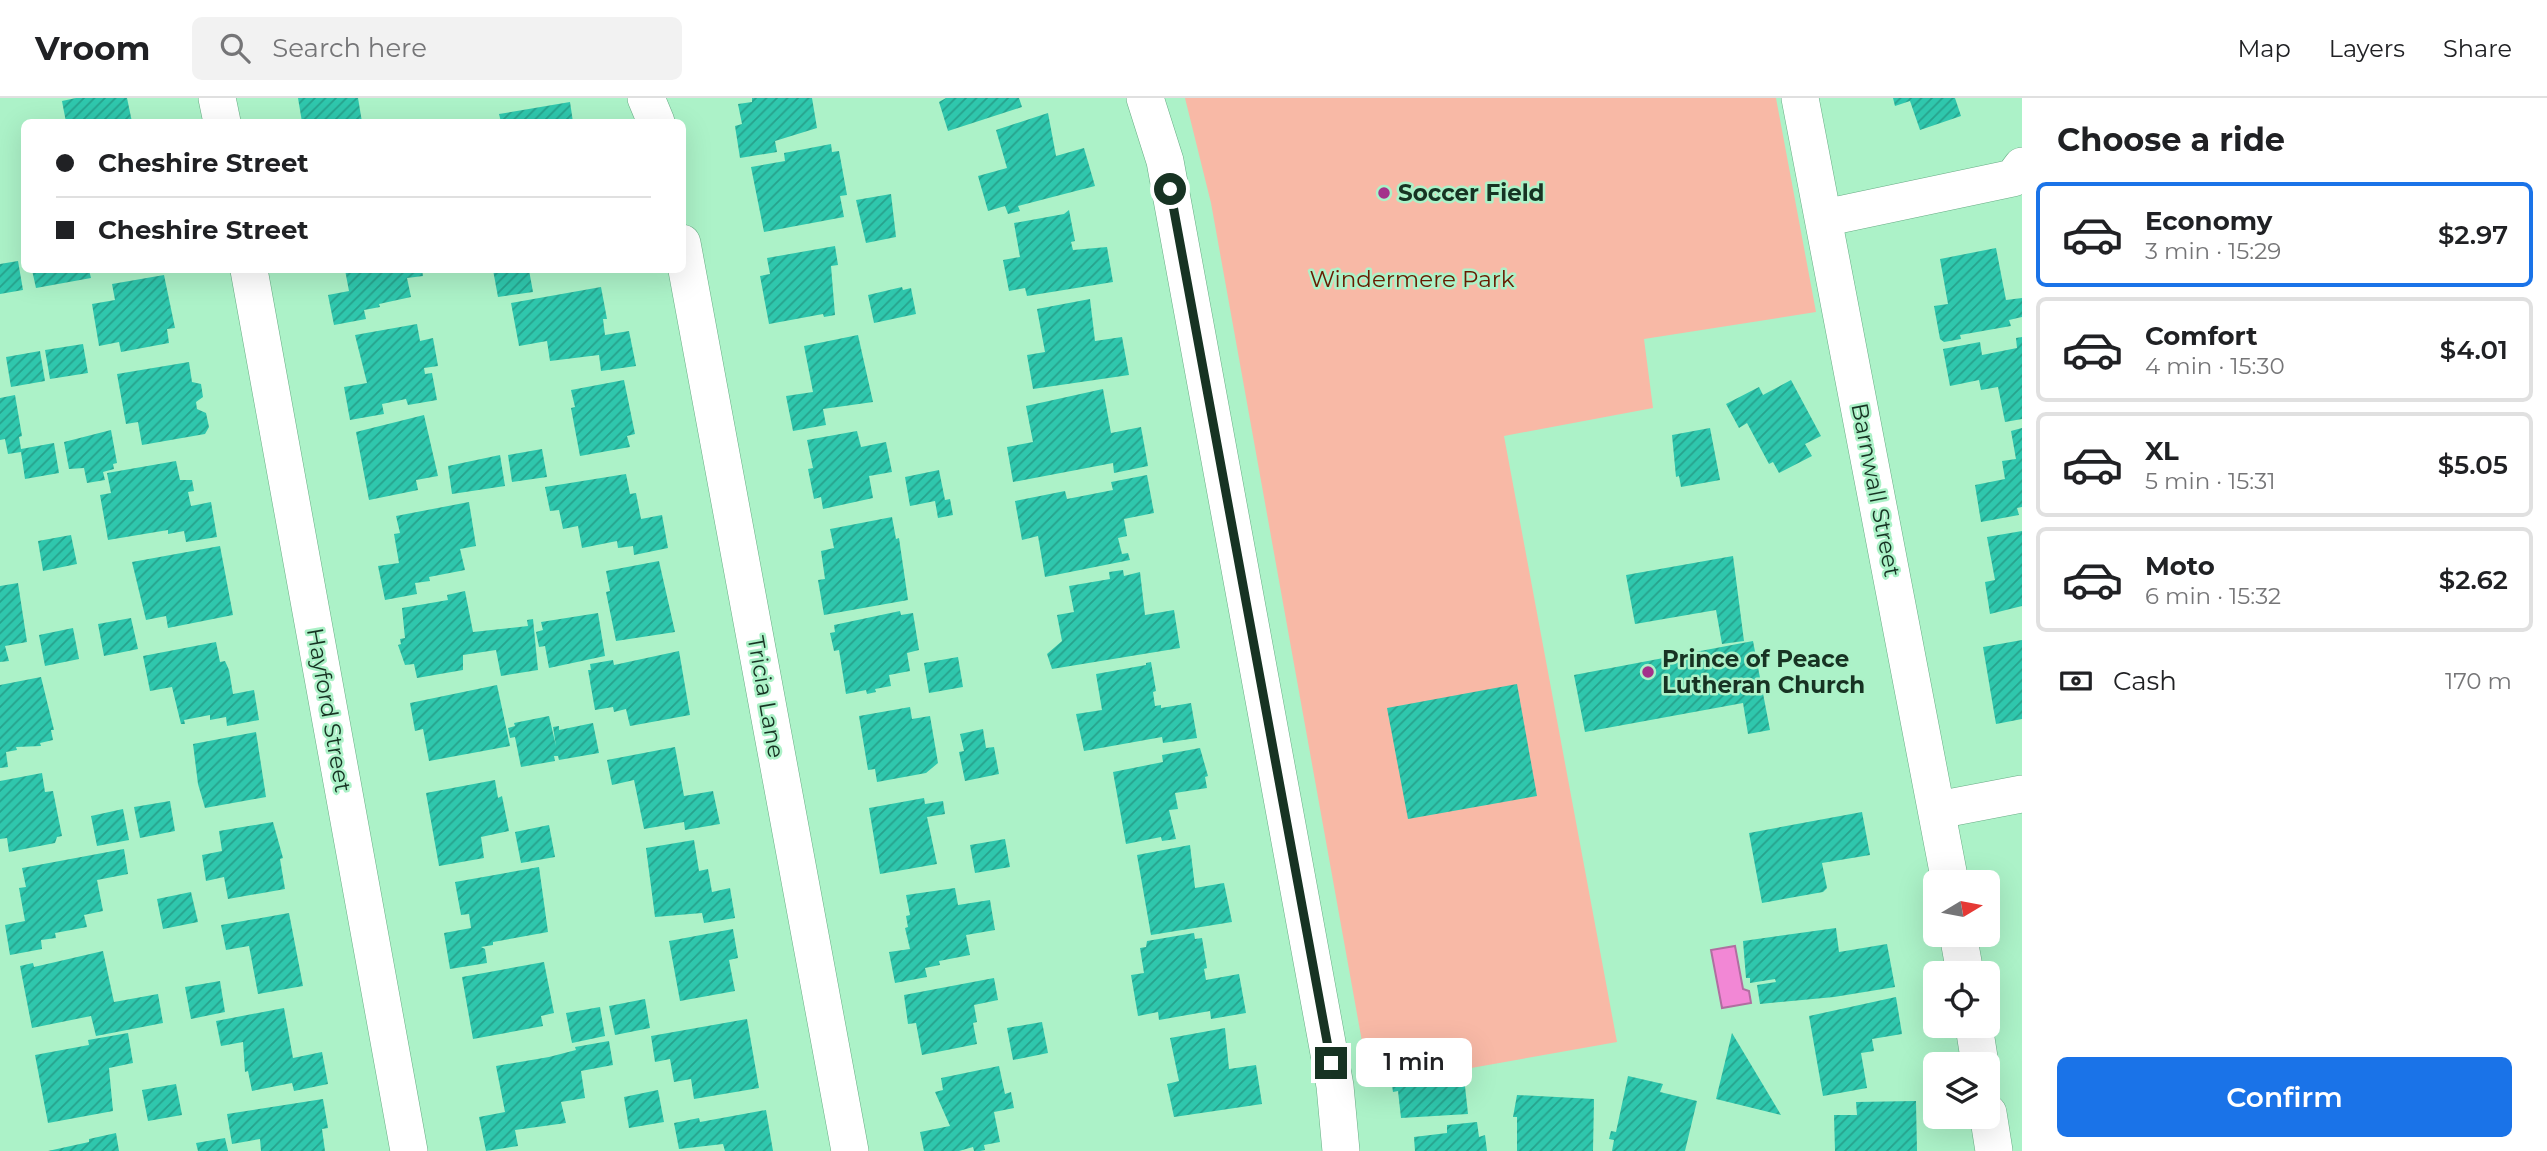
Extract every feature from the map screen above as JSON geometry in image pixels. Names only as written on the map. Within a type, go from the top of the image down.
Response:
[{"type":"street","points":[[217,98],[221,119]]},
{"type":"street","points":[[646,98],[655,119]]},
{"type":"street","points":[[1145,98],[1168,175],[1335,1086],[1341,1151]]},
{"type":"street","name":"Barnwall Street","points":[[1800,98],[1948,870]]},
{"type":"street","points":[[1824,218],[2013,178],[2022,166]]},
{"type":"street","name":"Tricia Lane","points":[[686,265],[850,1151]]},
{"type":"street","name":"Hayford Street","points":[[249,273],[409,1151]]},
{"type":"street","points":[[1938,810],[2022,794]]},
{"type":"street","points":[[1991,1129],[1994,1151]]},
{"type":"green space","name":"Windermere Park","points":[[1185,98],[1776,98],[1816,312],[1644,339],[1653,408],[1504,436],[1617,1042],[1370,1086],[1211,203]]},
{"type":"shaded area","points":[[1735,946],[1743,989],[1749,991],[1751,1003],[1722,1008],[1711,950]]},
{"type":"building","points":[[76,98],[127,98],[131,119],[65,119],[62,101]]},
{"type":"building","points":[[298,98],[358,98],[362,119],[302,119]]},
{"type":"building","points":[[752,98],[812,98],[817,128],[775,141],[777,152],[740,158],[735,126],[742,124],[738,104],[752,102]]},
{"type":"building","points":[[946,98],[1019,98],[1022,107],[948,131],[939,102]]},
{"type":"building","points":[[1893,98],[1955,98],[1961,116],[1920,130],[1910,101],[1895,106]]},
{"type":"building","points":[[570,102],[573,119],[500,119],[499,114]]},
{"type":"building","points":[[1048,113],[1056,156],[1084,148],[1095,186],[1018,206],[1020,211],[1008,214],[1005,206],[988,211],[978,176],[1007,168],[996,130]]},
{"type":"building","points":[[831,144],[832,152],[839,151],[847,195],[840,196],[844,217],[764,232],[751,167],[785,161],[784,153]]},
{"type":"building","points":[[891,194],[896,237],[866,243],[856,200]]},
{"type":"building","points":[[1069,210],[1075,241],[1071,242],[1073,250],[1107,247],[1113,282],[1027,296],[1025,288],[1009,291],[1003,260],[1020,257],[1014,223],[1064,214]]},
{"type":"building","points":[[835,246],[838,265],[831,266],[835,315],[824,317],[823,314],[769,324],[760,276],[770,274],[767,258]]},
{"type":"building","points":[[1996,248],[2006,300],[2022,298],[2022,317],[2009,320],[2011,326],[1960,335],[1961,339],[1944,342],[1940,339],[1934,306],[1948,304],[1940,259]]},
{"type":"building","points":[[18,261],[23,290],[0,294],[0,264]]},
{"type":"building","points":[[33,273],[90,273],[91,278],[36,288]]},
{"type":"building","points":[[346,273],[422,273],[423,276],[407,278],[411,297],[364,310],[366,319],[334,325],[328,295],[349,291]]},
{"type":"building","points":[[494,273],[530,273],[533,292],[498,297]]},
{"type":"building","points":[[164,275],[175,328],[167,329],[169,343],[121,352],[119,342],[99,346],[92,304],[115,300],[112,284]]},
{"type":"building","points":[[601,287],[607,319],[603,319],[605,335],[629,331],[636,366],[601,371],[599,355],[550,361],[547,341],[519,346],[511,303]]},
{"type":"building","points":[[902,287],[903,290],[911,288],[916,314],[874,323],[868,295]]},
{"type":"building","points":[[1090,299],[1095,341],[1122,337],[1129,375],[1033,389],[1027,355],[1045,352],[1037,309]]},
{"type":"building","points":[[417,324],[420,341],[433,338],[438,366],[424,368],[425,374],[432,373],[437,400],[408,405],[406,399],[382,404],[384,414],[350,420],[344,387],[367,383],[355,335]]},
{"type":"building","points":[[858,335],[873,402],[823,409],[826,425],[793,431],[786,396],[813,392],[804,346]]},
{"type":"building","points":[[2022,337],[2022,419],[2005,422],[1998,387],[1981,390],[1979,380],[1950,386],[1943,349],[1980,342],[1982,355],[2017,348],[2016,338]]},
{"type":"building","points":[[83,344],[88,373],[50,379],[45,350]]},
{"type":"building","points":[[40,351],[45,381],[11,387],[6,357]]},
{"type":"building","points":[[189,362],[192,382],[201,384],[203,397],[196,402],[197,409],[206,413],[209,427],[205,434],[142,445],[138,422],[126,424],[117,374]]},
{"type":"building","points":[[624,380],[635,434],[627,436],[630,447],[580,456],[571,408],[575,407],[571,390]]},
{"type":"building","points":[[1791,380],[1821,436],[1805,444],[1812,456],[1779,473],[1773,462],[1769,464],[1747,423],[1739,428],[1726,404],[1759,387],[1763,395]]},
{"type":"building","points":[[1103,389],[1111,433],[1141,427],[1148,466],[1114,473],[1113,463],[1013,482],[1007,447],[1033,442],[1026,406]]},
{"type":"building","points":[[15,395],[22,436],[19,437],[21,449],[54,443],[59,473],[25,479],[21,452],[8,454],[5,439],[0,440],[0,398]]},
{"type":"building","points":[[424,415],[438,476],[416,480],[418,490],[369,500],[356,432]]},
{"type":"building","points":[[1710,428],[1720,480],[1681,487],[1679,476],[1676,477],[1672,435]]},
{"type":"building","points":[[2022,428],[2022,507],[2017,508],[2019,515],[1981,522],[1975,485],[2005,479],[2002,461],[2016,459],[2011,431]]},
{"type":"building","points":[[111,430],[117,463],[113,464],[114,469],[103,472],[105,480],[87,483],[84,468],[69,469],[64,442]]},
{"type":"building","points":[[857,431],[861,447],[886,442],[892,472],[869,476],[873,498],[823,509],[821,497],[814,499],[808,469],[813,468],[807,440]]},
{"type":"building","points":[[542,449],[547,477],[512,482],[508,455]]},
{"type":"building","points":[[500,455],[505,486],[452,494],[448,466]]},
{"type":"building","points":[[176,461],[180,480],[192,480],[194,491],[188,492],[191,506],[211,502],[217,537],[186,542],[184,531],[168,534],[168,530],[108,540],[100,495],[111,493],[107,473]]},
{"type":"building","points":[[939,470],[945,500],[950,499],[953,515],[938,518],[935,501],[910,506],[905,477]]},
{"type":"building","points":[[626,474],[630,494],[636,493],[641,519],[662,515],[668,548],[634,555],[633,546],[618,548],[617,541],[582,548],[578,526],[563,529],[559,510],[550,511],[545,487]]},
{"type":"building","points":[[1147,475],[1154,513],[1124,519],[1127,536],[1118,538],[1122,554],[1128,553],[1130,560],[1045,577],[1038,536],[1022,540],[1015,501],[1065,491],[1067,499],[1113,490],[1111,482]]},
{"type":"building","points":[[469,502],[476,546],[460,549],[465,570],[429,577],[430,581],[415,583],[417,594],[385,600],[378,566],[399,563],[394,534],[400,533],[396,516]]},
{"type":"building","points":[[892,517],[896,539],[899,538],[908,600],[824,615],[818,580],[825,579],[821,551],[834,548],[830,529]]},
{"type":"building","points":[[2022,531],[2022,606],[1990,614],[1985,582],[1995,580],[1987,537]]},
{"type":"building","points":[[71,535],[77,564],[43,571],[38,541]]},
{"type":"building","points":[[220,546],[233,615],[168,628],[166,616],[146,620],[132,562]]},
{"type":"building","points":[[1733,556],[1744,641],[1722,644],[1716,610],[1635,624],[1626,575]]},
{"type":"building","points":[[659,561],[675,632],[616,641],[606,592],[610,591],[606,571]]},
{"type":"building","points":[[1123,570],[1124,576],[1140,572],[1145,615],[1174,610],[1180,648],[1052,669],[1047,654],[1062,641],[1057,615],[1074,612],[1069,586],[1110,579],[1109,572]]},
{"type":"building","points":[[18,583],[27,642],[5,646],[9,661],[0,662],[0,586]]},
{"type":"building","points":[[465,591],[473,632],[528,626],[527,620],[533,619],[538,670],[501,676],[496,650],[463,655],[463,670],[417,678],[414,664],[405,665],[398,645],[401,644],[400,639],[405,638],[402,608],[448,600],[447,595]]},
{"type":"building","points":[[900,611],[901,615],[913,613],[919,650],[907,653],[910,671],[889,675],[891,686],[875,689],[876,692],[867,694],[866,690],[846,694],[839,650],[834,651],[830,633],[835,632],[834,625]]},
{"type":"building","points":[[598,613],[605,656],[549,668],[545,646],[539,647],[536,632],[543,630],[541,622]]},
{"type":"building","points":[[131,618],[138,649],[104,656],[98,624]]},
{"type":"building","points":[[73,628],[79,659],[45,666],[39,635]]},
{"type":"building","points":[[2022,640],[2022,719],[1996,724],[1983,647]]},
{"type":"building","points":[[1753,641],[1770,730],[1748,734],[1743,703],[1585,732],[1574,675]]},
{"type":"building","points":[[216,642],[220,662],[225,661],[229,670],[233,694],[254,690],[259,720],[227,726],[226,717],[210,720],[210,715],[184,720],[185,724],[181,724],[172,687],[150,691],[143,656]]},
{"type":"building","points":[[679,651],[690,715],[630,726],[626,709],[614,712],[613,707],[595,710],[588,670],[591,670],[590,664],[613,660],[614,665]]},
{"type":"building","points":[[958,657],[963,687],[929,693],[924,663]]},
{"type":"building","points":[[1151,662],[1156,691],[1153,692],[1155,706],[1161,705],[1161,708],[1191,703],[1197,738],[1163,743],[1162,737],[1084,751],[1076,714],[1102,710],[1096,674]]},
{"type":"building","points":[[41,677],[54,730],[51,730],[53,740],[40,743],[41,746],[16,747],[17,750],[6,752],[8,767],[0,768],[0,685]]},
{"type":"building","points":[[1517,684],[1537,796],[1408,819],[1387,708]]},
{"type":"building","points":[[497,685],[510,746],[429,761],[423,729],[415,731],[410,703]]},
{"type":"building","points":[[910,707],[912,719],[930,716],[938,763],[926,773],[877,782],[875,769],[868,770],[859,716]]},
{"type":"building","points":[[549,716],[556,746],[553,727],[559,726],[559,730],[593,723],[599,753],[559,760],[558,756],[554,756],[555,761],[521,767],[515,737],[510,738],[508,728],[515,726],[514,723]]},
{"type":"building","points":[[983,729],[986,748],[994,747],[999,774],[965,781],[959,752],[964,751],[960,734]]},
{"type":"building","points":[[256,732],[266,797],[205,808],[198,784],[193,744]]},
{"type":"building","points":[[675,747],[684,796],[713,791],[720,824],[685,830],[684,822],[644,829],[634,780],[612,785],[607,760]]},
{"type":"building","points":[[1200,748],[1208,776],[1205,777],[1207,788],[1175,793],[1178,809],[1169,810],[1176,839],[1162,841],[1161,837],[1126,844],[1113,772],[1163,762],[1162,755]]},
{"type":"building","points":[[42,773],[45,792],[53,791],[62,836],[57,837],[55,843],[9,852],[7,838],[0,839],[0,781]]},
{"type":"building","points":[[495,780],[498,798],[502,796],[509,831],[481,837],[484,858],[439,866],[426,793]]},
{"type":"building","points":[[924,798],[925,804],[943,801],[945,814],[927,817],[937,864],[880,874],[869,808]]},
{"type":"building","points":[[170,801],[175,831],[140,838],[134,807]]},
{"type":"building","points":[[123,809],[129,840],[97,846],[91,816]]},
{"type":"building","points":[[1862,812],[1870,855],[1822,863],[1827,888],[1823,892],[1762,903],[1749,833]]},
{"type":"building","points":[[273,822],[283,858],[280,859],[285,889],[228,899],[224,877],[206,881],[202,855],[222,851],[219,831]]},
{"type":"building","points":[[549,825],[555,857],[521,863],[515,832]]},
{"type":"building","points":[[1005,839],[1010,867],[975,873],[970,845]]},
{"type":"building","points":[[694,840],[699,871],[708,869],[712,892],[730,888],[735,918],[704,923],[702,913],[655,917],[646,848]]},
{"type":"building","points":[[1190,845],[1195,888],[1224,883],[1232,922],[1151,935],[1137,855]]},
{"type":"building","points":[[124,849],[128,874],[97,880],[103,911],[84,915],[87,927],[55,933],[56,938],[41,940],[42,949],[10,955],[5,925],[25,921],[19,888],[26,887],[22,868]]},
{"type":"building","points":[[539,867],[548,932],[493,942],[493,945],[481,947],[485,949],[487,963],[450,969],[444,933],[471,928],[469,914],[461,915],[455,882]]},
{"type":"building","points":[[955,888],[958,905],[990,900],[995,930],[966,935],[970,955],[939,961],[940,965],[925,968],[927,977],[895,983],[889,952],[910,949],[905,928],[908,927],[906,916],[910,915],[906,895]]},
{"type":"building","points":[[191,892],[198,922],[163,929],[157,899]]},
{"type":"building","points":[[289,913],[303,986],[258,994],[249,946],[226,950],[221,925]]},
{"type":"building","points":[[1836,928],[1839,952],[1887,944],[1895,987],[1834,997],[1760,1004],[1757,985],[1776,982],[1775,979],[1750,983],[1750,978],[1746,978],[1743,941]]},
{"type":"building","points":[[733,929],[738,958],[729,960],[735,991],[680,1001],[669,941]]},
{"type":"building","points":[[1194,933],[1195,939],[1202,938],[1207,968],[1204,969],[1206,980],[1239,974],[1246,1013],[1211,1019],[1210,1011],[1159,1020],[1158,1012],[1138,1016],[1131,975],[1144,973],[1140,948],[1146,947],[1147,941]]},
{"type":"building","points":[[103,951],[114,1002],[158,994],[163,1023],[96,1036],[91,1016],[32,1028],[20,966],[33,963],[34,967]]},
{"type":"building","points":[[544,962],[554,1013],[541,1016],[543,1026],[473,1039],[462,977]]},
{"type":"building","points":[[994,978],[998,1000],[974,1005],[977,1022],[973,1023],[977,1044],[922,1055],[916,1023],[908,1024],[904,995]]},
{"type":"building","points":[[220,981],[225,1012],[191,1019],[185,987]]},
{"type":"building","points":[[1896,997],[1902,1034],[1872,1039],[1874,1051],[1861,1053],[1867,1088],[1823,1096],[1809,1016]]},
{"type":"building","points":[[645,999],[650,1028],[615,1035],[609,1006]]},
{"type":"building","points":[[600,1007],[605,1036],[572,1043],[566,1013]]},
{"type":"building","points":[[284,1008],[293,1058],[322,1052],[328,1084],[294,1091],[292,1083],[252,1091],[248,1071],[245,1072],[243,1042],[221,1046],[216,1021]]},
{"type":"building","points":[[747,1019],[759,1088],[694,1099],[691,1079],[674,1082],[670,1059],[655,1062],[651,1036]]},
{"type":"building","points":[[1042,1022],[1048,1053],[1013,1060],[1007,1028]]},
{"type":"building","points":[[1225,1028],[1229,1069],[1256,1065],[1262,1104],[1174,1117],[1167,1084],[1179,1081],[1170,1038]]},
{"type":"building","points":[[128,1033],[133,1063],[109,1068],[113,1111],[48,1123],[35,1055],[89,1045],[88,1040]]},
{"type":"building","points":[[1732,1033],[1781,1115],[1716,1099]]},
{"type":"building","points":[[609,1041],[613,1065],[581,1071],[585,1098],[561,1102],[566,1123],[515,1130],[518,1146],[486,1151],[479,1117],[505,1112],[496,1066],[549,1057],[576,1050],[575,1047]]},
{"type":"building","points":[[999,1066],[1005,1094],[1011,1092],[1014,1108],[994,1112],[1000,1142],[984,1145],[985,1150],[980,1151],[974,1151],[973,1147],[959,1151],[924,1151],[920,1132],[950,1126],[935,1092],[943,1090],[941,1078]]},
{"type":"building","points":[[1628,1076],[1663,1084],[1660,1092],[1697,1101],[1685,1151],[1612,1151],[1614,1140],[1609,1139],[1611,1131],[1616,1132]]},
{"type":"building","points":[[1464,1077],[1468,1114],[1401,1118],[1398,1091],[1393,1092],[1392,1085]]},
{"type":"building","points":[[176,1084],[182,1115],[148,1121],[142,1090]]},
{"type":"building","points":[[658,1090],[664,1122],[629,1128],[624,1097]]},
{"type":"building","points":[[1517,1095],[1594,1099],[1593,1151],[1517,1151],[1517,1117],[1513,1117]]},
{"type":"building","points":[[323,1099],[328,1128],[322,1129],[325,1151],[261,1151],[260,1139],[232,1144],[227,1114]]},
{"type":"building","points":[[1916,1101],[1917,1151],[1835,1151],[1834,1115],[1857,1115],[1856,1102]]},
{"type":"building","points":[[766,1110],[773,1151],[725,1151],[723,1144],[679,1149],[674,1123],[699,1118],[700,1122]]},
{"type":"building","points":[[1477,1122],[1479,1137],[1485,1135],[1487,1151],[1415,1151],[1414,1137],[1447,1133],[1447,1125]]},
{"type":"building","points":[[116,1133],[119,1151],[48,1151],[89,1142],[89,1139]]},
{"type":"building","points":[[225,1138],[228,1151],[198,1151],[196,1143]]},
{"type":"place","name":"Soccer Field","points":[[1384,193]]},
{"type":"place","name":"Prince of Peace Lutheran Church","points":[[1648,672]]},
{"type":"route","points":[[1170,189],[1331,1063]]}]
